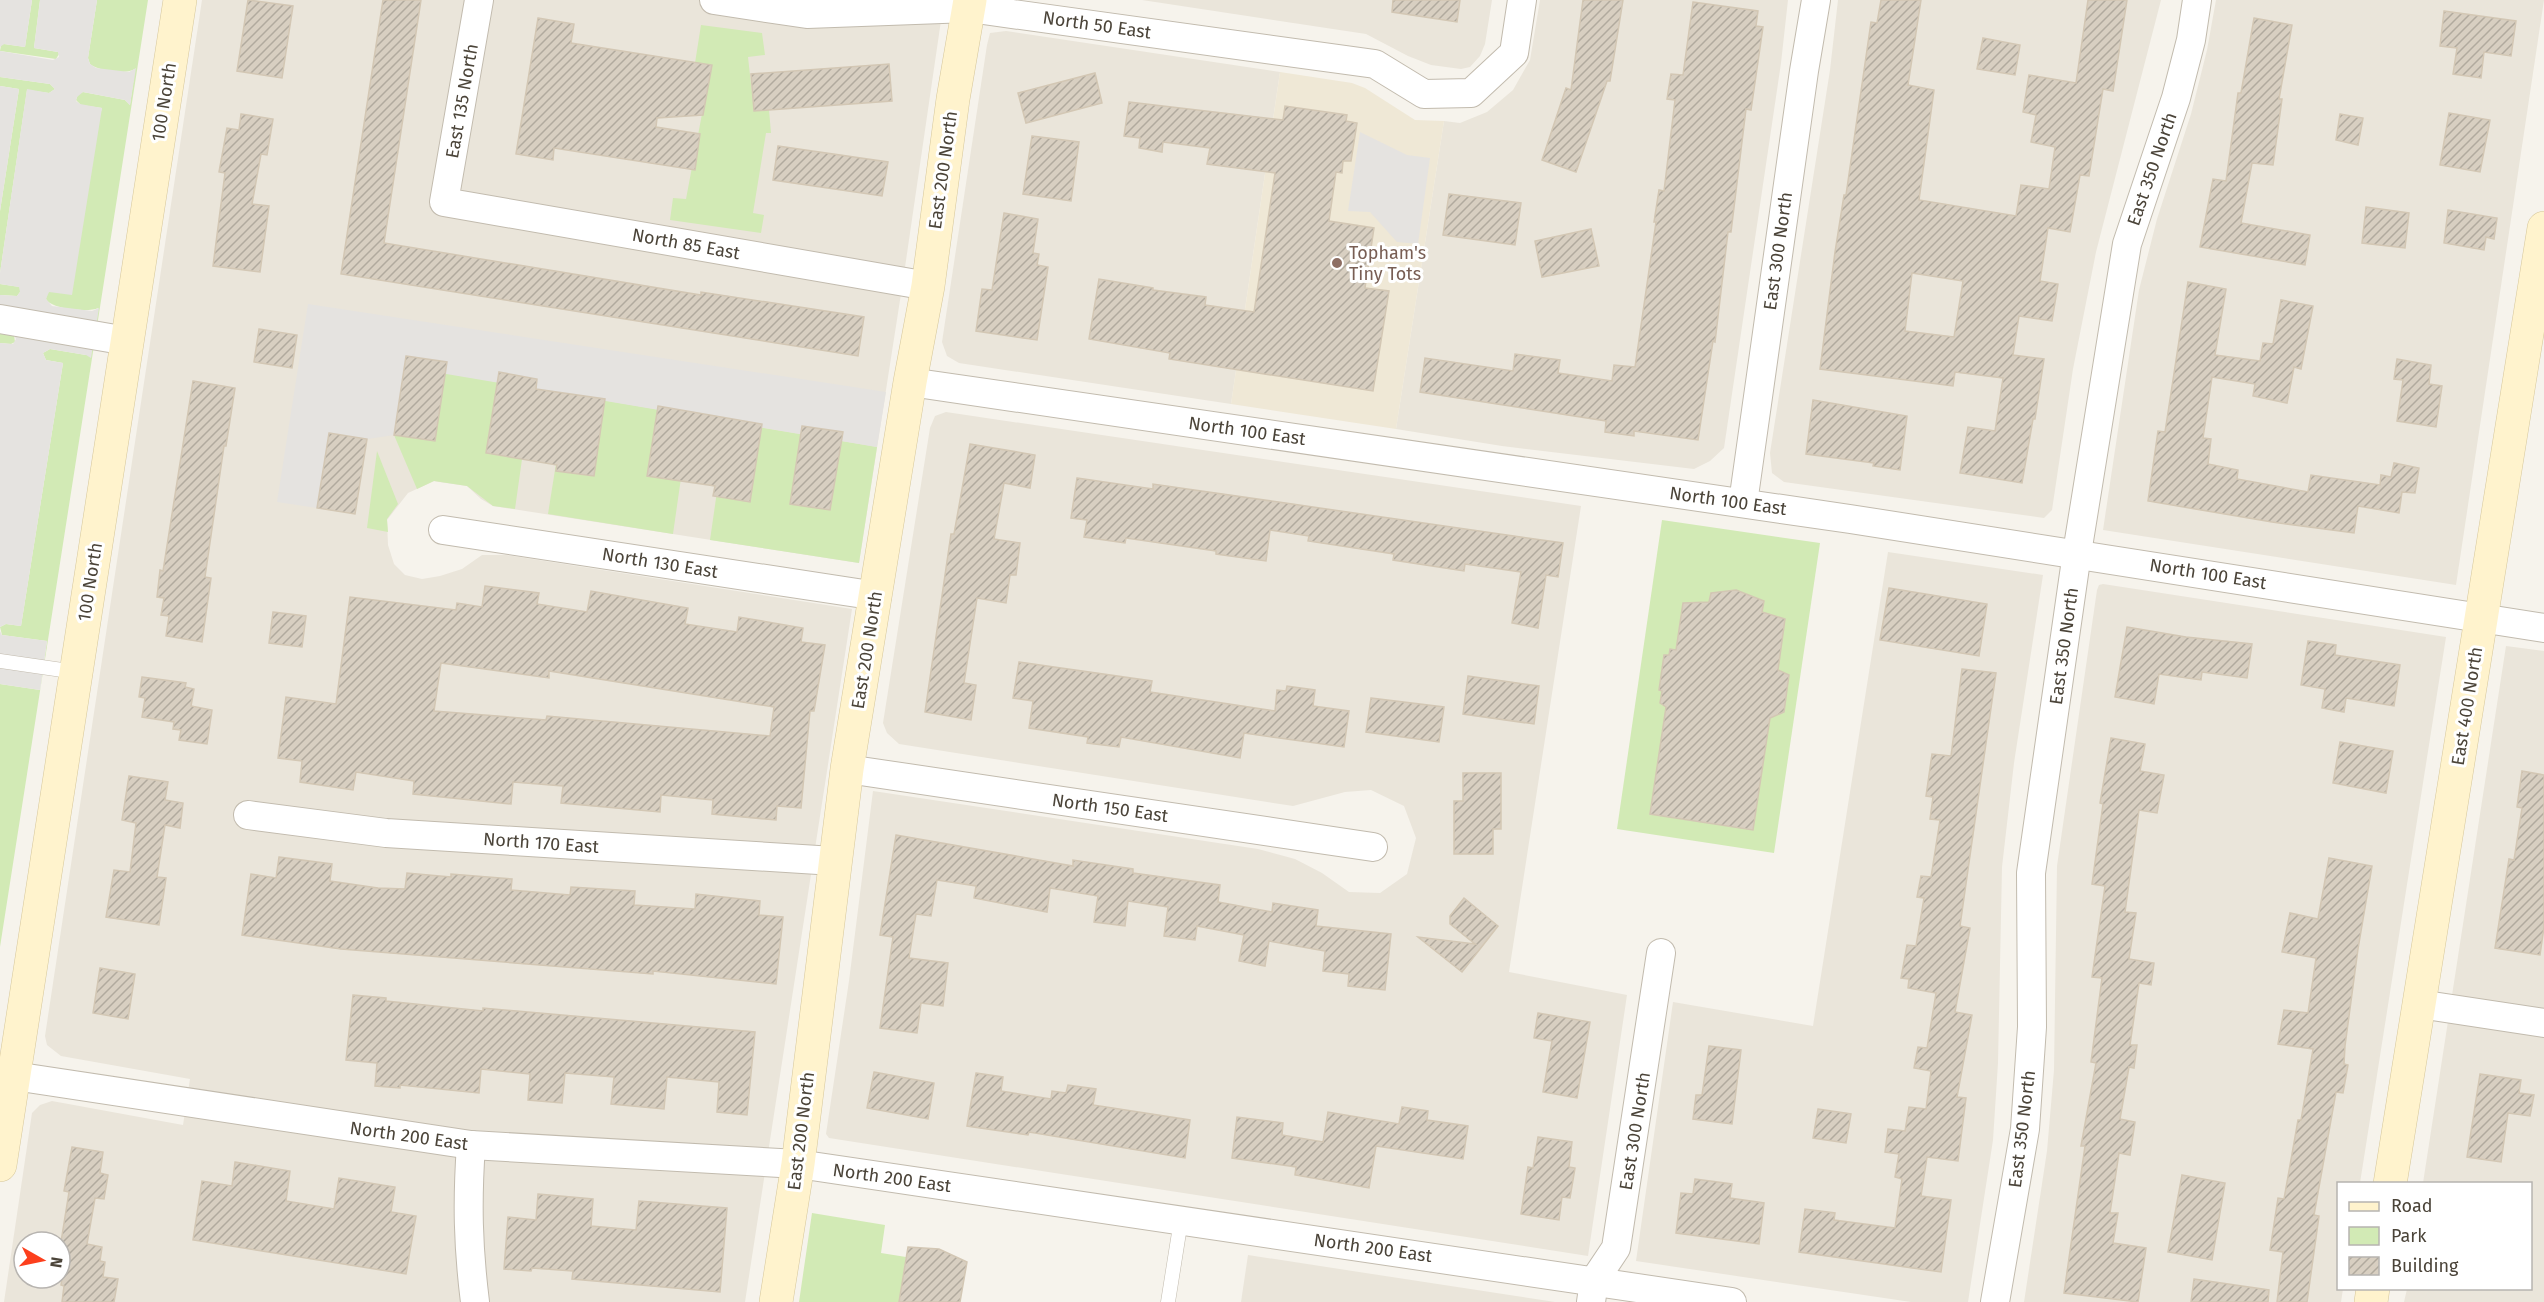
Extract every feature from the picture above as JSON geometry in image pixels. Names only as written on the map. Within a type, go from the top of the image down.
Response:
[{"type":"street","name":"100 North","points":[[0,1165],[3,1119],[14,1076],[180,0]]},
{"type":"street","name":"East 135 North","points":[[444,202],[479,0]]},
{"type":"street","name":"North 50 East","points":[[714,0],[808,7],[970,4],[1375,64],[1424,94],[1471,93],[1514,53],[1522,0]]},
{"type":"street","name":"East 300 North","points":[[1743,503],[1816,0]]},
{"type":"street","name":"East 350 North","points":[[1995,1302],[2025,1129],[2032,1026],[2031,873],[2077,553],[2127,244],[2176,98],[2191,40],[2197,0]]},
{"type":"street","name":"East 200 North","points":[[776,1302],[798,1164],[847,769],[877,596],[910,382],[928,286],[953,99],[970,4]]},
{"type":"street","name":"North 85 East","points":[[444,202],[928,286]]},
{"type":"street","name":"East 400 North","points":[[2390,1182],[2544,228]]},
{"type":"street","points":[[0,319],[127,341]]},
{"type":"street","name":"North 100 East","points":[[910,382],[2077,553],[2544,628]]},
{"type":"street","name":"North 130 East","points":[[443,530],[877,596]]},
{"type":"street","name":"North 150 East","points":[[847,769],[1373,847]]},
{"type":"street","name":"North 170 East","points":[[248,815],[386,833],[834,861]]},
{"type":"street","name":"East 300 North","points":[[1592,1292],[1616,1248],[1661,953]]},
{"type":"street","points":[[2418,1004],[2544,1023]]},
{"type":"street","name":"North 200 East","points":[[14,1076],[471,1145],[798,1164],[1181,1220],[1592,1292],[1732,1302]]},
{"type":"street","points":[[471,1145],[467,1202],[469,1248],[476,1302]]},
{"type":"lane","points":[[0,661],[76,672]]},
{"type":"lane","points":[[1168,1302],[1181,1220]]},
{"type":"shaded area","points":[[0,0],[32,0],[25,47],[4,44],[0,47]]},
{"type":"shaded area","points":[[40,0],[97,0],[88,58],[90,64],[96,68],[129,72],[136,68],[130,105],[125,100],[83,92],[76,101],[80,104],[102,108],[72,295],[49,292],[46,299],[52,306],[92,311],[99,308],[91,358],[86,355],[50,349],[43,353],[46,360],[63,363],[21,626],[6,624],[0,627],[0,343],[13,344],[16,339],[14,335],[0,332],[0,295],[17,296],[20,292],[19,287],[0,284],[0,273],[27,89],[49,93],[55,89],[50,84],[0,77],[0,51],[53,60],[59,57],[58,52],[34,48]]},
{"type":"shaded area","points":[[202,0],[944,0],[859,563],[493,506],[467,486],[434,481],[408,493],[387,520],[388,545],[394,564],[405,575],[422,579],[462,569],[482,555],[506,555],[852,609],[745,1302],[4,1302],[12,1248],[12,1290],[72,1290],[72,1230],[15,1230],[32,1113],[40,1105],[52,1101],[183,1125],[190,1079],[61,1056],[47,1045],[45,1036]]},
{"type":"shaded area","points":[[1142,0],[1492,0],[1485,44],[1480,56],[1470,67],[1461,69],[1431,65],[1366,34]]},
{"type":"shaded area","points":[[1540,0],[1788,0],[1781,63],[1724,448],[1710,461],[1694,469],[1502,446],[1396,429],[1444,121],[1460,123],[1487,112],[1513,90],[1530,60]]},
{"type":"shaded area","points":[[1838,0],[2161,0],[2096,252],[2073,369],[2052,510],[2044,518],[1784,482],[1772,473],[1770,453],[1830,70]]},
{"type":"shaded area","points":[[2216,0],[2544,0],[2456,585],[2103,530],[2139,290],[2157,219],[2191,114],[2207,50]]},
{"type":"shaded area","points":[[1006,31],[1280,72],[1231,404],[959,363],[947,356],[942,342],[987,45],[990,33]]},
{"type":"shaded area","name":"Topham's Tiny Tots","points":[[1280,72],[1352,83],[1365,88],[1415,120],[1444,121],[1396,429],[1231,404]]},
{"type":"shaded area","points":[[0,86],[19,89],[0,211]]},
{"type":"shaded area","points":[[1360,132],[1407,155],[1430,158],[1418,244],[1397,242],[1370,212],[1348,211]]},
{"type":"shaded area","points":[[308,304],[886,392],[877,447],[405,367],[394,435],[367,439],[329,433],[317,508],[277,502]]},
{"type":"shaded area","points":[[946,412],[1581,506],[1509,972],[1627,995],[1588,1256],[829,1138],[826,1134],[849,981],[873,791],[1258,849],[1295,859],[1322,873],[1349,892],[1380,893],[1407,874],[1416,838],[1404,806],[1371,790],[1345,792],[1293,806],[899,744],[887,733],[883,723],[930,428],[935,416]]},
{"type":"shaded area","points":[[1888,552],[2043,575],[2014,763],[2002,867],[1998,1063],[1993,1140],[1968,1302],[1911,1302],[1636,1261],[1673,1002],[1813,1026]]},
{"type":"shaded area","points":[[2099,585],[2446,637],[2360,1182],[2337,1182],[2337,1290],[2343,1290],[2341,1302],[2024,1302],[2047,1151],[2054,1070],[2057,866]]},
{"type":"shaded area","points":[[0,631],[2,635],[47,641],[40,690],[0,684]]},
{"type":"shaded area","points":[[2506,646],[2544,651],[2544,1302],[2404,1302],[2407,1290],[2532,1290],[2532,1182],[2423,1182]]},
{"type":"shaded area","points":[[1248,1255],[1555,1302],[1241,1302]]},
{"type":"green space","points":[[32,0],[40,0],[34,48],[58,52],[56,59],[0,51],[1,45],[4,44],[25,47]]},
{"type":"green space","points":[[97,0],[148,0],[0,947],[0,684],[40,690],[47,641],[2,635],[0,627],[6,624],[21,626],[63,363],[46,360],[43,353],[50,349],[86,355],[98,308],[70,309],[55,305],[46,299],[47,293],[51,291],[102,108],[81,105],[76,100],[78,94],[83,92],[125,100],[130,105],[135,69],[125,72],[112,71],[99,69],[90,64],[88,58]]},
{"type":"green space","points":[[701,25],[762,33],[765,55],[748,57],[754,111],[769,110],[771,133],[766,133],[753,213],[764,215],[761,233],[670,220],[673,198],[686,199],[711,66],[695,63]]},
{"type":"green space","points":[[0,77],[50,84],[55,89],[49,93],[27,90],[0,273],[0,211],[19,89],[0,86]]},
{"type":"green space","points":[[0,284],[20,287],[20,292],[17,296],[0,295]]},
{"type":"green space","points":[[0,332],[14,335],[15,342],[0,343]]},
{"type":"green space","points":[[405,366],[532,388],[515,509],[493,506],[467,486],[434,481],[417,489],[394,435]]},
{"type":"green space","points":[[567,394],[690,415],[673,534],[548,514]]},
{"type":"green space","points":[[727,422],[877,447],[859,563],[710,540]]},
{"type":"green space","points":[[377,451],[398,504],[387,519],[388,532],[367,528]]},
{"type":"green space","points":[[1662,520],[1820,543],[1774,853],[1617,829]]},
{"type":"green space","points":[[812,1213],[885,1225],[881,1253],[906,1257],[899,1302],[799,1302]]},
{"type":"building","points":[[248,0],[293,6],[282,78],[237,71]]},
{"type":"building","points":[[383,0],[421,0],[384,243],[701,295],[701,292],[864,317],[858,356],[341,274]]},
{"type":"building","points":[[1393,0],[1460,0],[1457,22],[1392,12]]},
{"type":"building","points":[[1583,0],[1623,0],[1610,81],[1607,81],[1576,172],[1542,160],[1566,88],[1571,90]]},
{"type":"building","points":[[1881,0],[1921,0],[1908,85],[1934,90],[1919,200],[2016,216],[2021,185],[2049,189],[2055,147],[2031,142],[2036,115],[2023,112],[2029,75],[2076,83],[2088,0],[2127,0],[2113,91],[2103,89],[2089,176],[2080,175],[2070,232],[2048,228],[2040,281],[2058,284],[2052,321],[2019,316],[2013,355],[2044,359],[2022,483],[1960,473],[1968,427],[1995,431],[2003,378],[1955,372],[1953,386],[1820,369],[1835,252],[1844,195],[1846,195],[1871,22],[1877,23]],"holes":[[[1912,273],[1963,281],[1954,337],[1905,331]]]},
{"type":"building","points":[[1693,2],[1758,11],[1756,26],[1763,27],[1751,110],[1746,109],[1731,232],[1728,232],[1715,342],[1713,341],[1698,440],[1634,431],[1634,436],[1605,432],[1606,421],[1420,392],[1425,358],[1513,371],[1515,354],[1560,360],[1558,373],[1612,381],[1614,365],[1635,367],[1656,222],[1654,222],[1659,190],[1664,191],[1675,100],[1667,99],[1671,74],[1683,75]]},
{"type":"building","points":[[2444,11],[2516,21],[2511,56],[2484,52],[2481,78],[2453,74],[2457,48],[2440,46]]},
{"type":"building","points":[[538,18],[574,24],[571,43],[712,65],[703,115],[657,118],[656,127],[700,134],[695,170],[554,148],[553,160],[516,154]]},
{"type":"building","points":[[2254,18],[2292,25],[2279,99],[2282,99],[2273,165],[2252,163],[2241,223],[2310,235],[2305,265],[2200,247],[2213,179],[2226,181],[2238,93],[2241,93]]},
{"type":"building","points":[[1983,38],[2020,45],[2015,75],[1977,69]]},
{"type":"building","points":[[889,64],[892,101],[754,111],[751,74]]},
{"type":"building","points":[[1095,73],[1102,103],[1026,123],[1018,93]]},
{"type":"building","points":[[1129,102],[1283,120],[1285,106],[1347,115],[1346,121],[1357,123],[1351,161],[1343,161],[1342,173],[1336,172],[1329,221],[1374,228],[1365,288],[1389,291],[1373,391],[1169,359],[1170,353],[1089,339],[1099,279],[1153,288],[1153,290],[1206,297],[1205,305],[1254,312],[1275,173],[1207,164],[1210,148],[1163,142],[1162,152],[1139,148],[1140,138],[1124,136]]},
{"type":"building","points":[[2449,113],[2490,120],[2480,172],[2440,165]]},
{"type":"building","points":[[241,114],[273,119],[267,155],[261,154],[252,204],[269,206],[260,272],[213,266],[225,173],[219,172],[227,128],[239,130]]},
{"type":"building","points":[[2340,114],[2363,118],[2358,145],[2336,140]]},
{"type":"building","points":[[1032,136],[1079,142],[1071,201],[1023,194]]},
{"type":"building","points":[[778,146],[888,162],[882,196],[773,180]]},
{"type":"building","points":[[1449,194],[1521,203],[1515,245],[1443,235]]},
{"type":"building","points":[[2366,207],[2409,213],[2405,248],[2362,243]]},
{"type":"building","points":[[2448,210],[2497,218],[2494,239],[2486,237],[2484,250],[2444,243]]},
{"type":"building","points":[[1004,213],[1038,219],[1033,253],[1039,254],[1037,265],[1048,267],[1037,340],[976,331],[982,289],[992,290]]},
{"type":"building","points":[[1591,229],[1599,266],[1542,277],[1535,241]]},
{"type":"building","points":[[2188,282],[2226,289],[2215,355],[2260,361],[2263,343],[2273,344],[2281,300],[2313,306],[2301,369],[2294,367],[2287,403],[2253,396],[2255,384],[2212,377],[2203,438],[2211,439],[2208,464],[2238,470],[2237,479],[2308,492],[2311,475],[2380,485],[2381,475],[2391,477],[2394,463],[2419,468],[2415,493],[2402,492],[2399,513],[2358,506],[2354,533],[2148,501],[2158,431],[2165,432]]},
{"type":"building","points":[[259,329],[297,335],[292,368],[254,362]]},
{"type":"building","points":[[406,356],[447,362],[435,441],[394,435]]},
{"type":"building","points":[[2397,359],[2431,365],[2429,384],[2442,386],[2436,427],[2397,421],[2403,380],[2394,379]]},
{"type":"building","points":[[499,372],[537,379],[536,389],[605,399],[594,476],[556,471],[557,465],[486,453]]},
{"type":"building","points":[[193,381],[235,388],[205,577],[211,578],[202,642],[166,636],[169,616],[161,615],[164,598],[157,597]]},
{"type":"building","points":[[1813,400],[1907,416],[1900,470],[1873,466],[1874,463],[1806,454]]},
{"type":"building","points":[[658,406],[762,424],[750,502],[713,496],[715,486],[647,476]]},
{"type":"building","points":[[802,426],[843,432],[830,510],[790,504]]},
{"type":"building","points":[[329,433],[367,439],[355,514],[317,508]]},
{"type":"building","points":[[970,444],[1035,455],[1030,488],[1004,483],[994,539],[1020,543],[1016,575],[1010,575],[1006,603],[977,598],[964,683],[976,685],[971,720],[925,712],[951,534],[954,534]]},
{"type":"building","points":[[1077,478],[1153,489],[1153,484],[1563,543],[1558,577],[1546,575],[1538,628],[1512,623],[1521,572],[1465,564],[1464,571],[1393,560],[1394,554],[1308,541],[1309,536],[1270,530],[1266,561],[1126,538],[1125,543],[1084,537],[1087,520],[1071,518]]},
{"type":"building","points":[[485,586],[539,593],[537,604],[587,612],[591,591],[688,608],[685,624],[737,632],[739,617],[803,628],[801,642],[825,645],[814,711],[810,711],[801,808],[777,806],[776,820],[712,814],[713,800],[661,795],[660,812],[561,803],[563,786],[513,782],[511,804],[413,794],[414,781],[356,772],[353,790],[300,782],[302,761],[278,758],[286,697],[336,704],[350,597],[456,610],[457,603],[482,607]],"holes":[[[441,663],[549,678],[549,671],[774,707],[770,736],[547,716],[546,720],[434,711]]]},
{"type":"building","points":[[1889,588],[1987,604],[1979,656],[1880,640]]},
{"type":"building","points":[[1736,590],[1764,601],[1762,612],[1785,619],[1778,670],[1789,675],[1784,712],[1770,718],[1753,830],[1650,814],[1666,707],[1660,703],[1662,691],[1659,690],[1664,655],[1669,655],[1670,649],[1676,650],[1683,603],[1709,602],[1711,593]]},
{"type":"building","points":[[273,612],[306,616],[302,647],[269,643]]},
{"type":"building","points":[[2127,627],[2186,637],[2252,644],[2247,678],[2202,672],[2201,680],[2159,674],[2154,704],[2115,697]]},
{"type":"building","points":[[2308,641],[2336,645],[2335,655],[2400,665],[2394,706],[2346,698],[2344,712],[2322,708],[2325,689],[2301,685]]},
{"type":"building","points":[[1019,662],[1152,681],[1150,692],[1275,711],[1277,690],[1286,691],[1287,686],[1315,690],[1313,706],[1349,711],[1344,747],[1244,733],[1240,758],[1121,737],[1119,747],[1087,743],[1088,737],[1029,728],[1033,701],[1013,698]]},
{"type":"building","points":[[1962,669],[1996,673],[1960,926],[1970,928],[1955,1012],[1972,1015],[1957,1097],[1966,1098],[1958,1161],[1927,1157],[1921,1196],[1951,1200],[1941,1272],[1799,1252],[1805,1209],[1835,1213],[1834,1220],[1895,1228],[1902,1179],[1895,1177],[1899,1154],[1885,1152],[1888,1129],[1905,1131],[1909,1107],[1926,1109],[1931,1071],[1914,1068],[1918,1047],[1927,1048],[1936,993],[1908,988],[1909,979],[1901,978],[1907,945],[1916,946],[1924,898],[1917,897],[1921,876],[1931,877],[1940,820],[1930,819],[1933,797],[1926,796],[1932,754],[1951,756]]},
{"type":"building","points":[[1468,676],[1539,686],[1534,724],[1463,714]]},
{"type":"building","points":[[142,677],[186,683],[185,687],[194,689],[191,706],[212,710],[207,744],[179,740],[181,730],[173,729],[174,722],[142,717],[145,698],[139,697]]},
{"type":"building","points":[[1371,698],[1444,707],[1439,742],[1366,732]]},
{"type":"building","points":[[2111,738],[2145,744],[2140,771],[2164,775],[2157,813],[2139,810],[2125,912],[2136,913],[2129,959],[2154,963],[2151,985],[2139,983],[2130,1045],[2137,1045],[2134,1068],[2129,1067],[2120,1119],[2135,1122],[2130,1155],[2119,1153],[2110,1213],[2118,1213],[2113,1243],[2146,1248],[2138,1302],[2064,1293],[2085,1146],[2081,1146],[2096,1063],[2091,1062],[2102,978],[2092,977],[2105,886],[2092,884],[2103,804],[2100,803]]},
{"type":"building","points":[[2340,742],[2393,751],[2386,793],[2333,783]]},
{"type":"building","points":[[2522,771],[2544,775],[2544,927],[2540,955],[2495,948],[2509,859],[2514,860],[2522,808],[2517,807]]},
{"type":"building","points":[[1463,773],[1501,773],[1501,829],[1493,829],[1493,854],[1454,854],[1454,801],[1463,801]]},
{"type":"building","points":[[129,776],[168,782],[165,800],[183,803],[180,828],[165,825],[157,877],[166,878],[159,925],[106,917],[114,870],[130,872],[136,823],[122,820]]},
{"type":"building","points":[[896,835],[1073,866],[1073,860],[1133,869],[1133,873],[1220,885],[1218,902],[1272,912],[1273,903],[1318,910],[1316,926],[1391,934],[1385,990],[1348,986],[1349,974],[1323,971],[1325,951],[1269,941],[1265,966],[1239,961],[1244,935],[1197,926],[1195,940],[1164,936],[1168,907],[1128,901],[1125,926],[1094,922],[1098,896],[1050,888],[1047,912],[974,898],[976,886],[937,880],[931,916],[916,914],[909,958],[948,963],[943,1006],[921,1003],[917,1033],[880,1028],[893,937],[880,935]]},
{"type":"building","points":[[279,857],[332,864],[330,881],[378,888],[405,889],[407,873],[451,877],[451,874],[512,879],[511,890],[570,895],[571,887],[635,891],[634,905],[695,909],[696,894],[760,901],[759,915],[783,917],[776,984],[653,971],[653,974],[341,949],[242,935],[251,874],[276,878]]},
{"type":"building","points":[[2329,858],[2372,866],[2345,1046],[2344,1064],[2348,1065],[2343,1093],[2336,1092],[2314,1215],[2319,1216],[2307,1302],[2277,1302],[2283,1252],[2270,1250],[2278,1198],[2284,1199],[2298,1120],[2301,1120],[2313,1049],[2278,1044],[2284,1010],[2308,1013],[2316,958],[2282,952],[2290,913],[2318,919]]},
{"type":"building","points":[[1464,898],[1498,926],[1462,972],[1418,937],[1475,944],[1450,924],[1450,916]]},
{"type":"building","points":[[100,968],[135,974],[128,1019],[93,1013]]},
{"type":"building","points":[[353,995],[386,998],[386,1001],[483,1011],[483,1008],[755,1032],[747,1115],[717,1112],[719,1082],[667,1077],[664,1109],[611,1104],[614,1077],[565,1073],[562,1103],[528,1100],[530,1074],[481,1069],[479,1093],[400,1085],[400,1088],[375,1086],[377,1063],[346,1060]]},
{"type":"building","points":[[1538,1013],[1590,1022],[1577,1098],[1543,1092],[1552,1041],[1534,1038]]},
{"type":"building","points":[[1709,1046],[1741,1050],[1732,1124],[1693,1119],[1696,1095],[1702,1095]]},
{"type":"building","points":[[874,1072],[934,1083],[928,1119],[867,1108]]},
{"type":"building","points":[[976,1073],[1003,1077],[1001,1091],[1051,1099],[1052,1091],[1066,1093],[1068,1085],[1096,1089],[1093,1105],[1190,1120],[1185,1158],[1029,1132],[1028,1135],[967,1126]]},
{"type":"building","points":[[2480,1074],[2521,1080],[2519,1093],[2534,1095],[2530,1116],[2508,1113],[2501,1162],[2467,1157]]},
{"type":"building","points":[[1402,1107],[1428,1111],[1427,1120],[1468,1126],[1463,1159],[1376,1146],[1369,1188],[1295,1175],[1296,1167],[1232,1158],[1237,1117],[1283,1123],[1282,1135],[1323,1142],[1328,1112],[1399,1124]]},
{"type":"building","points":[[1818,1109],[1851,1114],[1846,1143],[1813,1138]]},
{"type":"building","points":[[1538,1137],[1572,1142],[1569,1167],[1575,1168],[1570,1198],[1562,1197],[1559,1220],[1521,1214],[1528,1167],[1533,1168]]},
{"type":"building","points":[[72,1147],[103,1152],[100,1173],[108,1175],[104,1199],[95,1198],[87,1244],[102,1247],[100,1261],[105,1262],[103,1277],[118,1279],[114,1302],[62,1302],[64,1290],[72,1290],[72,1230],[63,1230],[69,1192],[64,1191]]},
{"type":"building","points":[[235,1162],[290,1171],[286,1201],[334,1209],[339,1178],[395,1187],[391,1212],[416,1216],[406,1274],[193,1240],[202,1181],[232,1186]]},
{"type":"building","points":[[2182,1175],[2225,1183],[2212,1260],[2168,1252]]},
{"type":"building","points":[[1695,1179],[1732,1184],[1730,1198],[1764,1203],[1759,1244],[1676,1233],[1681,1193],[1693,1194]]},
{"type":"building","points":[[538,1194],[593,1199],[591,1226],[636,1230],[639,1201],[727,1208],[720,1292],[572,1279],[573,1271],[532,1268],[531,1271],[504,1269],[508,1217],[536,1220]]},
{"type":"building","points":[[908,1247],[939,1249],[967,1262],[960,1302],[899,1302]]},
{"type":"building","points":[[2194,1279],[2269,1290],[2268,1302],[2191,1302]]},
{"type":"place","name":"Topham's Tiny Tots","points":[[1337,263]]}]
